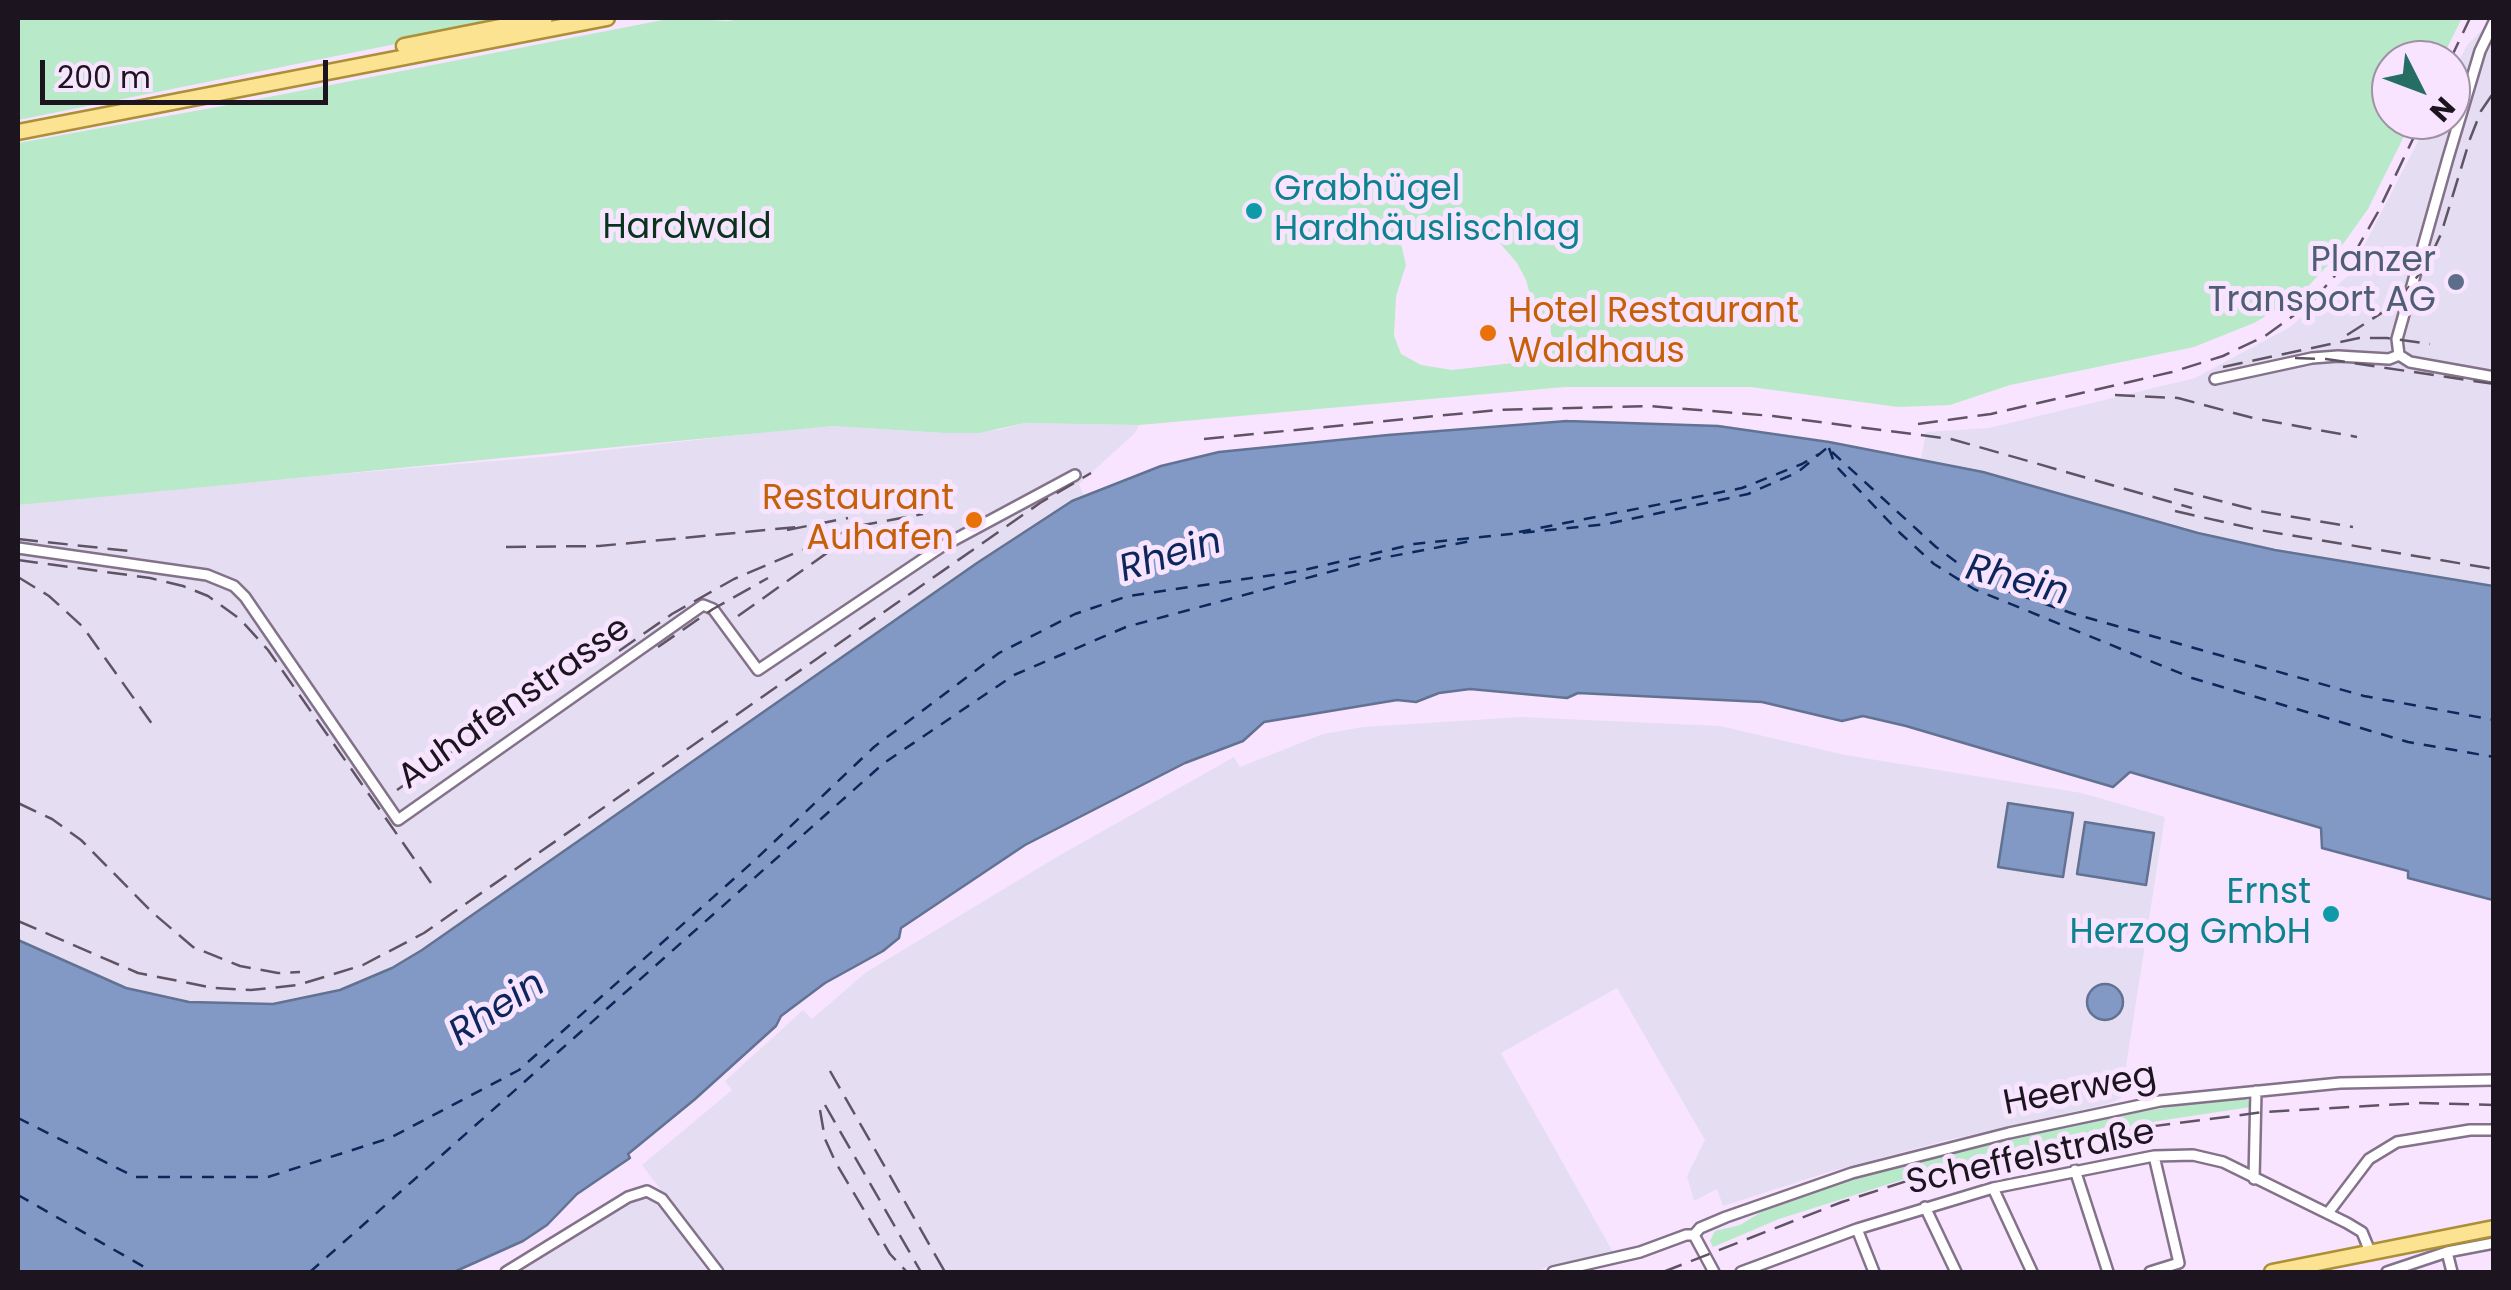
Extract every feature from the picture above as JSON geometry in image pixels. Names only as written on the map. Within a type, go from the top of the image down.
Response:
[{"type":"main road","points":[[18,124],[545,18]]},
{"type":"main road","points":[[18,132],[606,18]]},
{"type":"main road","points":[[2273,1272],[2494,1228]]},
{"type":"street","points":[[2494,22],[2480,51],[2397,339],[2399,354],[2410,362],[2494,377]]},
{"type":"street","points":[[2215,379],[2312,358],[2389,359],[2399,354]]},
{"type":"street","name":"Auhafenstrasse","points":[[18,548],[207,575],[234,586],[398,820],[703,605],[713,609],[758,670],[941,548],[1075,475]]},
{"type":"street","name":"Heerweg","points":[[1553,1272],[1622,1257],[1686,1235],[1696,1237],[1700,1228],[1852,1174],[2009,1133],[2160,1102],[2340,1083],[2494,1080]]},
{"type":"street","points":[[2254,1179],[2256,1092]]},
{"type":"street","points":[[2328,1214],[2369,1159],[2396,1142],[2494,1130]]},
{"type":"street","name":"Scheffelstraße","points":[[1741,1272],[1925,1206],[2154,1156],[2193,1155],[2223,1162],[2362,1232],[2371,1254]]},
{"type":"street","points":[[2150,1272],[2179,1263],[2154,1156]]},
{"type":"street","points":[[2076,1170],[2108,1272]]},
{"type":"street","points":[[1994,1188],[2032,1272]]},
{"type":"street","points":[[506,1272],[628,1197],[647,1191],[662,1199],[718,1272]]},
{"type":"street","points":[[1925,1206],[1956,1272]]},
{"type":"street","points":[[1857,1229],[1874,1272]]},
{"type":"street","points":[[1696,1237],[1714,1272]]},
{"type":"street","points":[[2387,1272],[2447,1252],[2494,1243]]},
{"type":"street","points":[[2447,1252],[2452,1272]]},
{"type":"shaded area","points":[[2493,19],[2493,586],[2234,541],[1921,459],[1926,432],[1989,428],[2195,378],[2290,327],[2349,275],[2419,140],[2471,140],[2471,41]]},
{"type":"shaded area","points":[[1025,423],[1139,425],[1079,484],[1084,496],[977,563],[549,863],[392,968],[340,990],[310,997],[273,1004],[226,1005],[126,988],[18,940],[18,505],[553,456],[794,429],[832,426],[945,433],[999,430]]},
{"type":"shaded area","points":[[1521,717],[1720,726],[1845,755],[2082,793],[2165,817],[2121,1098],[1832,1171],[1723,1206],[1717,1189],[1694,1201],[1687,1176],[1705,1140],[1617,988],[1501,1053],[1614,1254],[1548,1266],[1538,1272],[722,1272],[642,1165],[732,1090],[725,1081],[803,1010],[812,1019],[865,973],[1055,858],[1234,757],[1240,767],[1323,734],[1363,727]]},
{"type":"shaded area","points":[[641,1197],[660,1206],[708,1272],[520,1272]]},
{"type":"green space","points":[[18,18],[525,18],[18,120]]},
{"type":"green space","name":"Hardwald","points":[[673,18],[2462,18],[2451,40],[2371,40],[2371,140],[2402,140],[2368,209],[2328,265],[2298,297],[2254,323],[2194,347],[2010,385],[1950,405],[1898,407],[1751,387],[1565,387],[1139,425],[1025,423],[979,433],[832,426],[18,505],[18,143]],"holes":[[[1455,222],[1482,222],[1517,263],[1537,320],[1550,320],[1558,348],[1522,362],[1452,370],[1421,365],[1401,354],[1394,336],[1396,296],[1406,265],[1401,244]]]},
{"type":"green space","points":[[2242,1096],[2251,1107],[2015,1149],[1936,1169],[1779,1219],[1713,1247],[1710,1241],[1715,1231],[1740,1225],[1778,1202],[1973,1144],[2075,1122]]},
{"type":"water","name":"Rhein","points":[[1567,421],[1718,426],[1829,442],[1983,472],[2198,533],[2275,550],[2493,586],[2493,900],[2408,878],[2408,871],[2322,848],[2321,828],[2130,772],[2113,787],[1863,716],[1842,721],[1762,702],[1578,693],[1567,698],[1470,689],[1439,693],[1416,702],[1397,700],[1264,722],[1243,741],[1185,763],[1025,845],[901,928],[899,938],[883,951],[825,983],[781,1016],[776,1026],[694,1100],[628,1154],[630,1158],[577,1194],[547,1225],[523,1241],[454,1272],[18,1272],[18,940],[126,988],[189,1002],[273,1004],[340,990],[392,968],[422,950],[1072,501],[1161,466],[1219,452]]},
{"type":"water","points":[[2008,803],[2073,813],[2063,877],[1998,867]]},
{"type":"water","points":[[2085,822],[2154,833],[2146,885],[2077,874]]},
{"type":"water","points":[[2105,984],[2118,989],[2123,1002],[2118,1015],[2105,1020],[2092,1015],[2087,1002],[2092,989]]},
{"type":"ferry route","points":[[18,1118],[135,1177],[268,1177],[390,1138],[519,1070],[755,860],[874,747],[999,653],[1075,614],[1128,596],[1300,571],[1414,544],[1607,524],[1748,494],[1798,472],[1828,447]]},
{"type":"ferry route","points":[[1829,448],[1835,465],[1900,533],[1934,564],[1974,589],[2192,678],[2408,742],[2494,757]]},
{"type":"ferry route","points":[[1832,452],[1936,547],[1985,583],[2074,614],[2364,696],[2494,720]]},
{"type":"ferry route","points":[[1519,532],[1742,488],[1819,454]]},
{"type":"ferry route","points":[[310,1272],[884,763],[1014,675],[1126,627],[1377,559],[1471,541]]},
{"type":"ferry route","points":[[18,1195],[153,1272]]},
{"type":"railway","points":[[2460,40],[2470,18]]},
{"type":"railway","points":[[2347,335],[2394,305],[2426,266],[2441,234],[2470,139],[2494,92]]},
{"type":"railway","points":[[1918,424],[1991,414],[2172,372],[2223,356],[2265,336],[2311,303],[2354,254],[2412,140]]},
{"type":"railway","points":[[2223,367],[2359,338],[2430,344]]},
{"type":"railway","points":[[2295,358],[2326,359],[2494,384]]},
{"type":"railway","points":[[2115,395],[2178,398],[2253,418],[2357,437]]},
{"type":"railway","points":[[1204,439],[1497,410],[1649,406],[1773,416],[1951,439],[2192,508]]},
{"type":"railway","points":[[18,921],[138,973],[214,988],[251,990],[298,985],[363,965],[424,933],[1040,503],[1091,473]]},
{"type":"railway","points":[[2174,489],[2259,511],[2353,527]]},
{"type":"railway","points":[[2175,511],[2259,530],[2494,569]]},
{"type":"railway","points":[[619,651],[672,614],[734,579],[858,526],[923,514]]},
{"type":"railway","points":[[787,530],[848,518]]},
{"type":"railway","points":[[506,547],[599,546],[797,527]]},
{"type":"railway","points":[[18,539],[129,551]]},
{"type":"railway","points":[[738,616],[841,543]]},
{"type":"railway","points":[[18,560],[183,586],[208,596],[240,619],[268,650],[431,883]]},
{"type":"railway","points":[[18,577],[49,596],[83,627],[157,731]]},
{"type":"railway","points":[[658,647],[768,578]]},
{"type":"railway","points":[[397,790],[591,655]]},
{"type":"railway","points":[[18,803],[52,819],[81,840],[153,913],[193,947],[240,966],[278,973],[300,972]]},
{"type":"railway","points":[[830,1071],[945,1272]]},
{"type":"railway","points":[[1663,1272],[1842,1202],[1913,1179],[2053,1144],[2124,1130],[2264,1112],[2420,1103],[2494,1105]]},
{"type":"railway","points":[[825,1105],[921,1272]]},
{"type":"railway","points":[[820,1110],[825,1139],[836,1163],[890,1254],[907,1272]]},
{"type":"place","name":"Grabhügel Hardhäuslischlag","points":[[1254,211]]},
{"type":"place","name":"Planzer Transport AG","points":[[2456,282]]},
{"type":"place","name":"Hotel Restaurant Waldhaus","points":[[1488,333]]},
{"type":"place","name":"Restaurant Auhafen","points":[[974,520]]},
{"type":"place","name":"Ernst Herzog GmbH","points":[[2331,914]]}]
